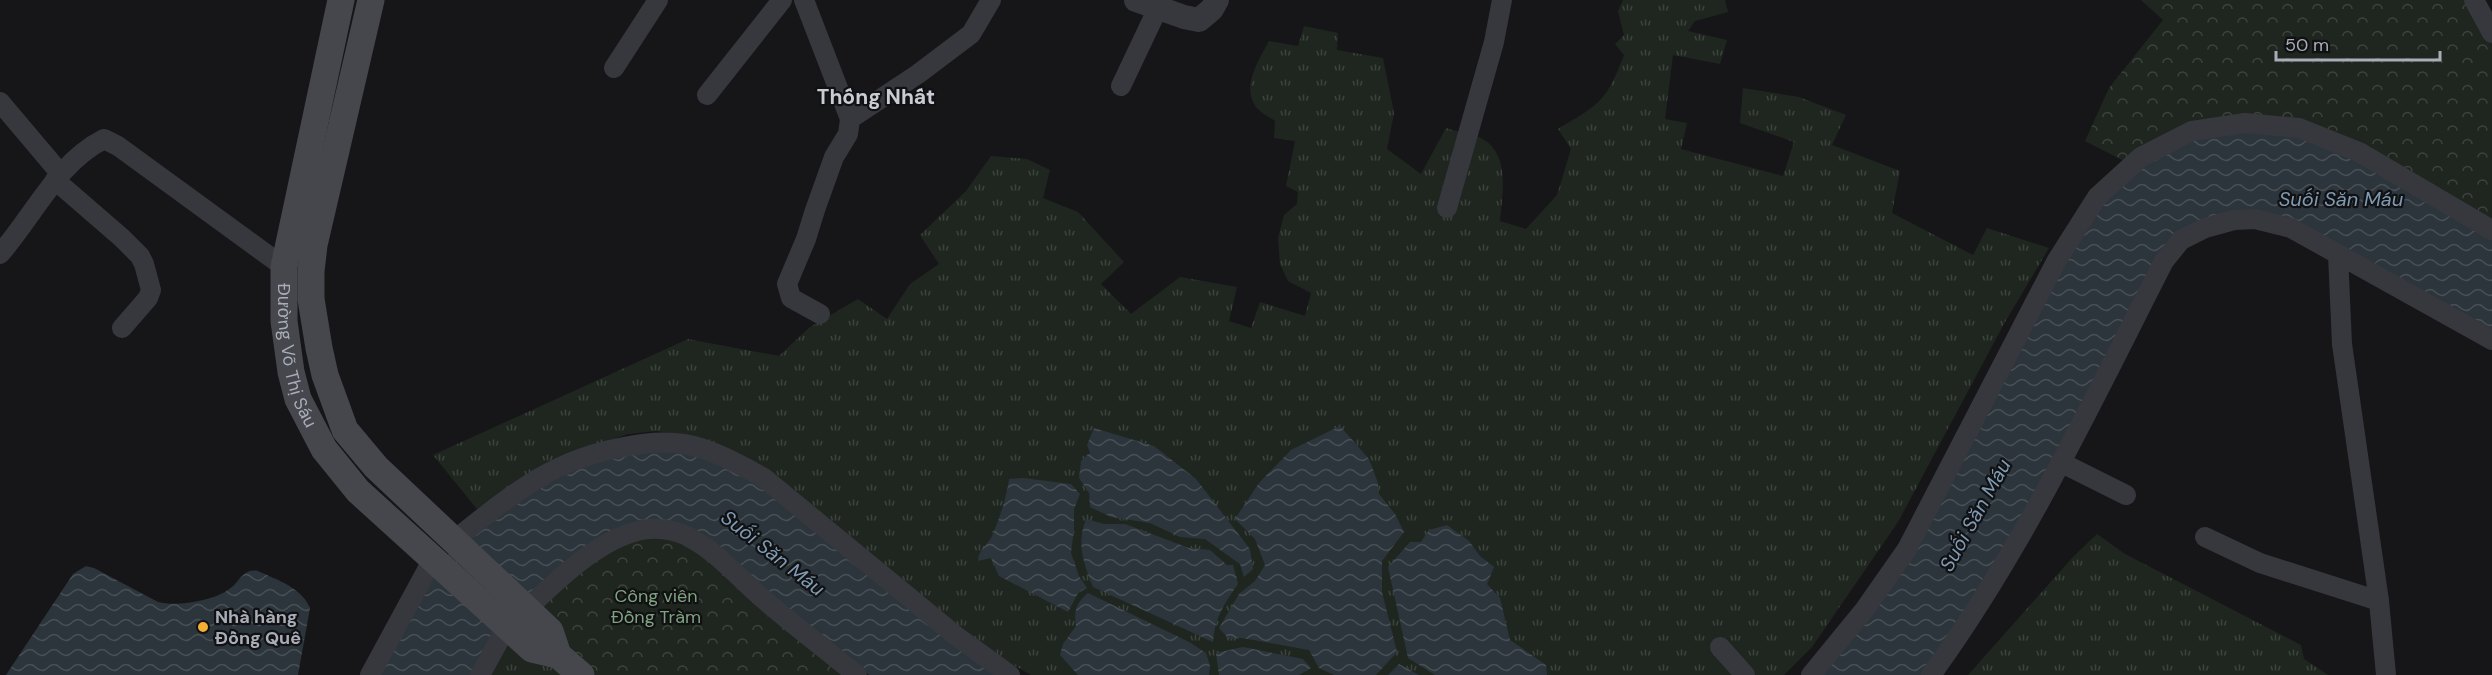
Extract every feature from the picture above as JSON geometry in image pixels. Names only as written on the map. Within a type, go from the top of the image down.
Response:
[{"type":"main road","name":"Đường Võ Thị Sáu","points":[[340,0],[284,267],[284,321],[291,372],[298,399],[324,449],[358,491],[509,629]]},
{"type":"main road","name":"Đường Võ Thị Sáu","points":[[371,0],[314,245],[311,299],[325,375],[345,430],[376,466],[527,609]]},
{"type":"main road","points":[[527,609],[550,631],[558,655]]},
{"type":"main road","points":[[509,629],[532,649],[558,655],[581,675]]},
{"type":"street","points":[[614,68],[658,0]]},
{"type":"street","points":[[707,95],[782,0]]},
{"type":"street","points":[[804,0],[850,118],[848,134],[834,157],[814,210],[806,240],[787,284],[791,298],[820,314]]},
{"type":"street","points":[[850,118],[918,74],[971,34],[991,0]]},
{"type":"street","points":[[1121,86],[1147,4],[1199,20],[1212,9],[1217,0]]},
{"type":"street","points":[[1447,208],[1494,42],[1502,0]]},
{"type":"street","points":[[2474,0],[2492,33]]},
{"type":"street","points":[[0,102],[57,177],[140,256],[151,290],[148,298],[122,328]]},
{"type":"street","points":[[1811,675],[1865,609],[1907,549],[2057,260],[2097,197],[2141,157],[2192,131],[2245,123],[2299,128],[2359,152],[2492,230]]},
{"type":"street","points":[[0,254],[25,224],[57,177],[89,147],[104,139],[118,146],[284,267]]},
{"type":"street","points":[[1931,675],[1960,636],[2017,543],[2164,261],[2181,240],[2205,228],[2234,220],[2254,219],[2291,228],[2492,340]]},
{"type":"street","points":[[2338,254],[2342,344],[2379,601],[2386,675]]},
{"type":"street","points":[[453,541],[521,488],[556,467],[593,453],[630,445],[685,444],[736,462],[764,478],[955,635],[1010,675]]},
{"type":"street","points":[[2060,462],[2126,495]]},
{"type":"street","points":[[527,609],[572,568],[608,545],[643,530],[656,528],[685,535],[700,544],[762,599],[857,675]]},
{"type":"street","points":[[2205,537],[2260,563],[2379,601]]},
{"type":"street","points":[[370,675],[433,559]]},
{"type":"street","points":[[480,675],[501,637],[509,629]]},
{"type":"street","points":[[1720,647],[1745,675]]},
{"type":"green space","points":[[1623,0],[1725,0],[1728,12],[1695,21],[1688,31],[1727,40],[1720,64],[1673,55],[1665,119],[1687,123],[1681,149],[1783,176],[1794,142],[1740,123],[1743,88],[1799,97],[1846,115],[1832,145],[1900,171],[1892,213],[1973,255],[1987,228],[2049,248],[2005,322],[1898,522],[1812,647],[1784,675],[1031,675],[1008,662],[915,593],[757,464],[714,442],[657,431],[628,434],[548,462],[477,509],[433,455],[688,339],[779,356],[810,327],[858,299],[887,319],[910,284],[939,264],[920,235],[966,191],[991,156],[1027,159],[1050,170],[1043,198],[1078,212],[1124,262],[1101,284],[1131,314],[1180,277],[1237,287],[1229,321],[1251,328],[1260,302],[1305,316],[1311,293],[1288,281],[1280,264],[1278,238],[1284,215],[1297,204],[1298,192],[1286,186],[1295,141],[1274,138],[1275,121],[1256,107],[1250,90],[1253,73],[1269,41],[1298,46],[1304,26],[1338,33],[1337,50],[1383,58],[1394,113],[1387,149],[1421,174],[1446,128],[1486,141],[1494,149],[1502,168],[1500,221],[1526,229],[1557,195],[1571,149],[1558,129],[1593,107],[1606,92],[1618,71],[1624,55],[1615,44],[1624,35],[1618,11]]},
{"type":"green space","points":[[2141,0],[2468,0],[2492,43],[2492,222],[2124,161],[2085,141],[2109,88],[2163,20]]},
{"type":"green space","points":[[2097,534],[2125,554],[2301,645],[2304,659],[2328,675],[1968,675],[2073,557]]},
{"type":"green space","name":"Công viên Đồng Tràm","points":[[643,537],[667,538],[698,551],[844,675],[594,675],[569,655],[540,608],[592,563]]},
{"type":"green space","points":[[506,644],[574,675],[489,675]]},
{"type":"water","name":"Suối Săn Máu","points":[[2244,130],[2297,135],[2354,159],[2492,239],[2492,331],[2293,220],[2176,234],[2017,531],[1922,675],[1821,675],[1832,663],[2064,264],[2102,203],[2144,164],[2193,139]]},
{"type":"water","points":[[1340,426],[1369,459],[1378,483],[1379,494],[1395,514],[1404,532],[1382,561],[1382,592],[1397,652],[1376,675],[1334,675],[1319,668],[1309,650],[1242,638],[1229,639],[1219,628],[1239,594],[1255,581],[1265,565],[1255,539],[1235,519],[1259,483],[1291,450]]},
{"type":"water","points":[[1094,428],[1154,446],[1196,479],[1250,549],[1253,569],[1244,577],[1240,564],[1205,539],[1180,537],[1150,523],[1111,517],[1090,507],[1089,493],[1079,478],[1081,461],[1090,453],[1087,445]]},
{"type":"water","name":"Suối Săn Máu","points":[[642,451],[683,452],[733,469],[760,486],[995,675],[869,675],[796,616],[706,538],[615,532],[472,675],[377,675],[434,571],[450,552],[524,495],[597,460]]},
{"type":"water","points":[[1023,478],[1071,484],[1080,494],[1074,509],[1071,553],[1079,576],[1087,588],[1078,593],[1068,612],[999,576],[991,558],[978,561],[979,554],[992,536],[998,522],[1009,479]]},
{"type":"water","points":[[1086,519],[1104,524],[1125,524],[1189,548],[1210,550],[1227,565],[1233,565],[1238,584],[1221,611],[1213,642],[1093,587],[1081,545]]},
{"type":"water","points":[[1447,525],[1469,541],[1480,556],[1494,567],[1487,584],[1500,598],[1510,640],[1546,665],[1547,675],[1435,675],[1408,658],[1388,567],[1410,542],[1421,542],[1429,530]]},
{"type":"water","points":[[86,566],[158,602],[166,603],[184,603],[213,597],[228,590],[245,574],[253,571],[280,581],[295,589],[310,608],[298,675],[6,675],[73,574]]},
{"type":"water","points":[[1088,593],[1189,642],[1206,653],[1210,666],[1209,675],[1078,675],[1060,655],[1063,644],[1076,626],[1075,616],[1078,604]]},
{"type":"water","points":[[1243,647],[1303,659],[1311,668],[1299,675],[1219,675],[1216,653]]},
{"type":"water","points":[[1399,664],[1417,674],[1419,675],[1388,675]]},
{"type":"place","name":"Nhà hàng Đồng Quê","points":[[203,627]]},
{"type":"district","name":"Thống Nhất","points":[[876,97]]}]
